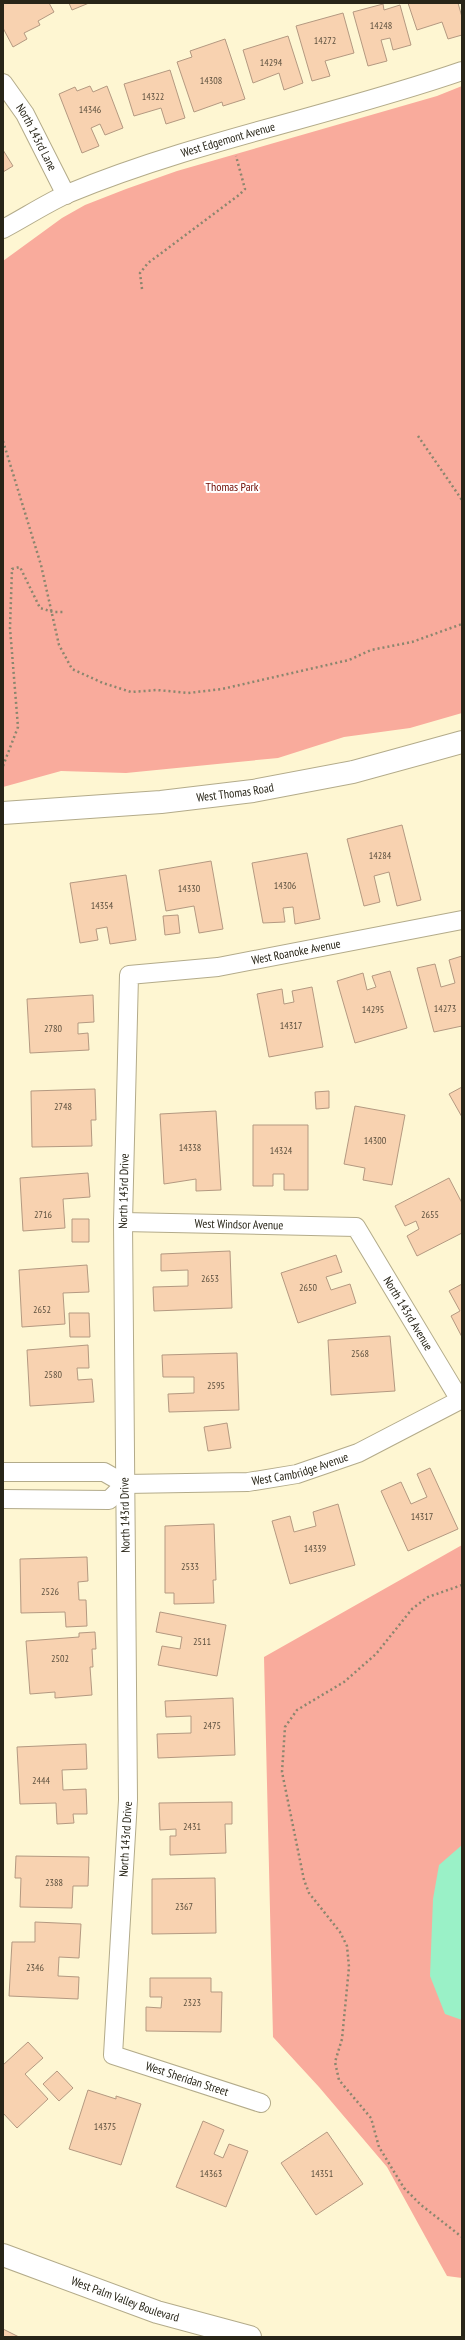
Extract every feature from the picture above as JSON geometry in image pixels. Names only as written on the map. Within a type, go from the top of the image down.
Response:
[{"type":"main road","name":"West Thomas Road","points":[[3,813],[161,802],[253,791],[353,772],[462,742]]},
{"type":"main road","name":"West Palm Valley Boulevard","points":[[3,2255],[157,2312],[250,2337]]},
{"type":"street","name":"West Edgemont Avenue","points":[[3,229],[66,195],[176,154],[420,85],[462,70]]},
{"type":"street","name":"North 143rd Lane","points":[[3,83],[25,114],[66,195]]},
{"type":"street","name":"West Roanoke Avenue","points":[[129,975],[218,967],[462,920]]},
{"type":"street","name":"North 143rd Drive","points":[[113,2055],[128,1800],[123,1222],[129,975]]},
{"type":"street","name":"West Windsor Avenue","points":[[123,1222],[356,1227]]},
{"type":"street","name":"North 143rd Avenue","points":[[356,1227],[461,1400]]},
{"type":"street","name":"West Cambridge Avenue","points":[[125,1484],[248,1482],[297,1474],[358,1453],[461,1400]]},
{"type":"street","points":[[3,1472],[104,1472],[125,1484],[109,1500],[3,1499]]},
{"type":"street","points":[[62,1472],[62,1500]]},
{"type":"street","name":"West Sheridan Street","points":[[113,2055],[261,2103]]},
{"type":"path","points":[[142,289],[140,273],[148,263],[245,189],[243,176],[235,154]]},
{"type":"path","points":[[418,436],[462,500]]},
{"type":"path","points":[[3,441],[53,612],[59,645],[72,669],[103,683],[131,692],[157,690],[188,693],[222,689],[349,660],[371,650],[412,642],[462,624]]},
{"type":"path","points":[[3,766],[18,727],[10,628],[12,569],[20,567],[40,608],[53,612],[65,612]]},
{"type":"path","points":[[462,1585],[428,1597],[412,1609],[376,1654],[344,1682],[297,1710],[285,1727],[282,1772],[304,1880],[309,1893],[340,1932],[347,1946],[349,1967],[342,2038],[334,2062],[339,2080],[371,2118],[379,2147],[404,2188],[420,2205],[462,2237]]},
{"type":"green space","name":"Thomas Park","points":[[462,86],[462,713],[410,728],[344,737],[278,758],[126,773],[61,771],[3,787],[3,261],[62,218],[85,205],[126,189],[177,171],[437,96]]},
{"type":"green space","points":[[462,1545],[462,2278],[447,2276],[387,2167],[319,2087],[273,2037],[264,1657]]},
{"type":"shaded area","points":[[462,1845],[462,2020],[445,2014],[430,1976],[433,1899],[439,1865]]},
{"type":"building","points":[[3,3],[49,3],[54,12],[38,21],[40,25],[24,33],[27,39],[13,47],[3,28]]},
{"type":"building","points":[[69,3],[89,3],[72,10]]},
{"type":"building","points":[[408,3],[458,3],[462,17],[462,35],[448,39],[442,22],[417,30]]},
{"type":"building","points":[[383,4],[384,10],[400,5],[411,45],[393,50],[390,38],[381,40],[387,61],[368,66],[353,12]]},
{"type":"building","points":[[343,13],[354,53],[325,61],[330,76],[312,81],[296,26]]},
{"type":"building","points":[[288,36],[303,83],[284,90],[279,73],[253,83],[243,50]]},
{"type":"building","points":[[225,39],[245,99],[223,106],[222,102],[194,112],[177,62],[192,57],[190,51]]},
{"type":"building","points":[[170,70],[185,118],[166,124],[161,108],[134,116],[124,84]]},
{"type":"building","points":[[90,86],[93,92],[107,86],[123,128],[105,135],[100,124],[91,128],[99,146],[82,153],[59,94],[75,87],[77,91]]},
{"type":"building","points":[[3,150],[13,166],[3,172]]},
{"type":"building","points":[[402,825],[421,900],[397,906],[389,872],[374,876],[380,902],[364,906],[347,839]]},
{"type":"building","points":[[307,853],[320,919],[295,924],[293,907],[283,908],[285,922],[263,923],[252,863]]},
{"type":"building","points":[[211,861],[223,929],[199,933],[194,906],[166,911],[159,870]]},
{"type":"building","points":[[126,875],[136,940],[110,944],[107,927],[96,929],[98,940],[80,943],[70,883]]},
{"type":"building","points":[[178,915],[180,933],[165,935],[163,916]]},
{"type":"building","points":[[462,956],[462,1026],[434,1032],[417,968],[435,964],[441,987],[455,983],[449,960]]},
{"type":"building","points":[[390,971],[407,1028],[355,1043],[337,981],[363,973],[367,990],[376,987],[372,976]]},
{"type":"building","points":[[312,987],[323,1047],[269,1057],[257,994],[282,989],[284,1004],[294,1002],[292,991]]},
{"type":"building","points":[[93,995],[94,1022],[78,1023],[78,1034],[88,1033],[89,1050],[30,1053],[27,999]]},
{"type":"building","points":[[462,1087],[462,1117],[449,1094]]},
{"type":"building","points":[[95,1089],[96,1120],[91,1120],[92,1146],[32,1147],[31,1091]]},
{"type":"building","points":[[329,1091],[329,1108],[316,1109],[315,1092]]},
{"type":"building","points":[[355,1106],[405,1115],[392,1185],[363,1180],[365,1168],[344,1164]]},
{"type":"building","points":[[216,1111],[221,1190],[196,1191],[196,1179],[164,1184],[160,1114]]},
{"type":"building","points":[[253,1125],[308,1125],[308,1190],[284,1190],[284,1174],[273,1174],[273,1186],[253,1186]]},
{"type":"building","points":[[88,1173],[90,1197],[63,1199],[65,1228],[23,1231],[20,1178]]},
{"type":"building","points":[[449,1178],[462,1203],[462,1233],[417,1256],[407,1236],[419,1229],[416,1221],[405,1226],[395,1206]]},
{"type":"building","points":[[72,1219],[89,1219],[89,1242],[72,1242]]},
{"type":"building","points":[[230,1251],[232,1308],[154,1311],[153,1287],[188,1286],[188,1270],[161,1271],[161,1254]]},
{"type":"building","points":[[336,1255],[342,1272],[326,1277],[331,1290],[350,1284],[356,1303],[298,1323],[281,1273]]},
{"type":"building","points":[[87,1265],[89,1292],[63,1293],[65,1324],[22,1327],[19,1270]]},
{"type":"building","points":[[462,1284],[462,1337],[451,1316],[460,1311],[449,1291]]},
{"type":"building","points":[[69,1313],[89,1313],[90,1337],[70,1337]]},
{"type":"building","points":[[390,1336],[395,1391],[331,1395],[328,1340]]},
{"type":"building","points":[[88,1345],[89,1368],[77,1368],[78,1380],[92,1379],[94,1402],[30,1406],[27,1350]]},
{"type":"building","points":[[237,1353],[239,1410],[169,1412],[168,1394],[194,1393],[194,1377],[163,1377],[162,1355]]},
{"type":"building","points":[[227,1423],[231,1448],[208,1451],[204,1427]]},
{"type":"building","points":[[430,1468],[458,1529],[408,1551],[381,1491],[401,1482],[411,1504],[427,1497],[417,1474]]},
{"type":"building","points":[[338,1504],[355,1565],[290,1584],[272,1521],[290,1516],[294,1532],[316,1526],[313,1512]]},
{"type":"building","points":[[214,1524],[216,1580],[213,1580],[214,1603],[174,1604],[174,1593],[165,1593],[165,1526]]},
{"type":"building","points":[[87,1557],[88,1581],[78,1582],[79,1600],[86,1600],[87,1626],[66,1627],[65,1612],[21,1613],[20,1559]]},
{"type":"building","points":[[160,1612],[226,1625],[217,1676],[158,1665],[162,1646],[180,1649],[182,1637],[156,1632]]},
{"type":"building","points":[[95,1632],[96,1649],[92,1649],[93,1667],[90,1667],[92,1695],[55,1698],[55,1692],[30,1694],[26,1641],[79,1637],[79,1633]]},
{"type":"building","points":[[233,1698],[235,1755],[158,1758],[157,1734],[191,1733],[191,1716],[166,1717],[165,1701]]},
{"type":"building","points":[[86,1744],[87,1769],[62,1770],[63,1790],[86,1789],[87,1814],[73,1814],[74,1823],[57,1824],[56,1803],[20,1804],[17,1747]]},
{"type":"building","points":[[232,1802],[232,1824],[225,1824],[226,1853],[170,1855],[170,1836],[176,1836],[176,1829],[160,1830],[159,1803]]},
{"type":"building","points":[[16,1856],[89,1857],[88,1886],[73,1886],[72,1908],[20,1907],[21,1878],[15,1878]]},
{"type":"building","points":[[215,1878],[216,1933],[152,1934],[152,1879]]},
{"type":"building","points":[[35,1922],[81,1924],[79,1958],[59,1957],[58,1976],[79,1977],[78,1999],[9,1996],[12,1942],[35,1942]]},
{"type":"building","points":[[150,1978],[211,1978],[211,1992],[222,1992],[221,2032],[146,2031],[146,2007],[161,2008],[162,1997],[150,1997]]},
{"type":"building","points":[[28,2042],[43,2058],[25,2074],[48,2099],[17,2128],[3,2113],[3,2065]]},
{"type":"building","points":[[57,2071],[73,2088],[59,2101],[43,2084]]},
{"type":"building","points":[[88,2090],[116,2099],[116,2096],[141,2104],[121,2165],[69,2149]]},
{"type":"building","points":[[203,2121],[224,2130],[214,2154],[223,2158],[229,2144],[248,2151],[226,2207],[176,2187]]},
{"type":"building","points":[[327,2132],[363,2184],[316,2215],[281,2163]]},
{"type":"building","points":[[3,2329],[19,2337],[3,2337]]}]
